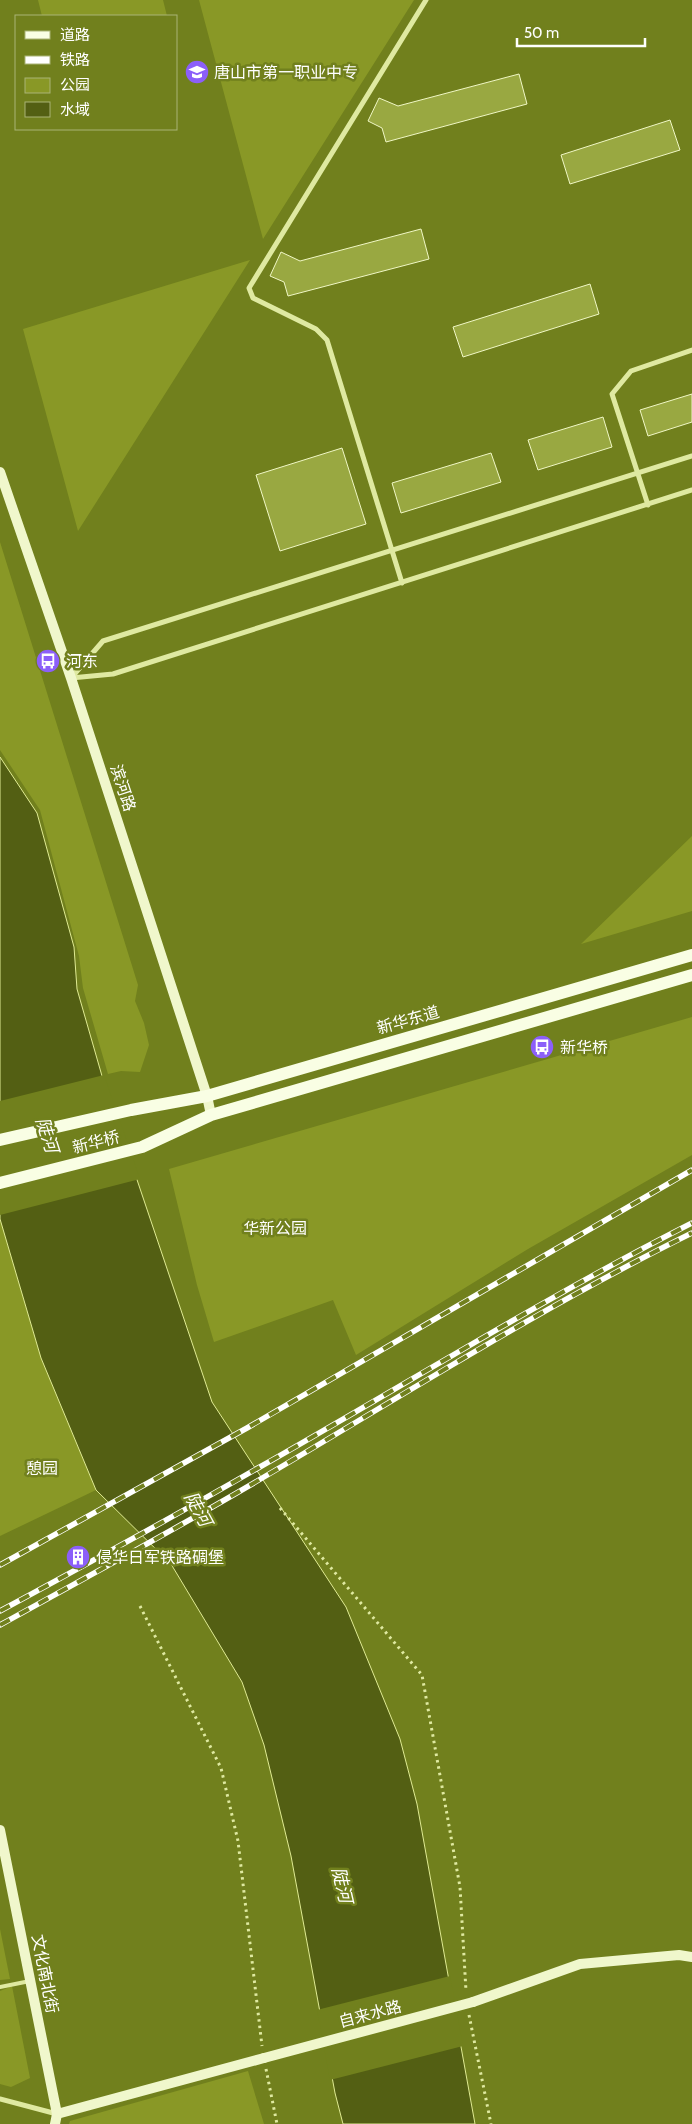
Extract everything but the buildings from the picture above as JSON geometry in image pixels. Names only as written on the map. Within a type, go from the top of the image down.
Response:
[{"type":"main road","name":"新华东道","points":[[131,1110],[207,1096],[692,955]]},
{"type":"main road","points":[[211,1116],[692,976]]},
{"type":"main road","name":"新华桥","points":[[0,1140],[131,1110]]},
{"type":"main road","name":"新华桥","points":[[0,1183],[142,1147],[211,1116]]},
{"type":"street","points":[[402,582],[327,340],[316,329],[253,298],[249,288],[426,0]]},
{"type":"street","points":[[648,504],[612,394],[631,371],[692,350]]},
{"type":"street","points":[[72,678],[103,641],[692,456]]},
{"type":"street","name":"滨河路","points":[[0,472],[72,678],[207,1096],[211,1116]]},
{"type":"street","points":[[72,678],[113,674],[692,490]]},
{"type":"street","name":"文化南北街","points":[[0,1830],[31,1981],[56,2119]]},
{"type":"street","name":"自来水路","points":[[56,2119],[264,2058],[471,2006],[580,1964],[679,1955],[692,1957]]},
{"type":"street","points":[[0,2099],[56,2119]]},
{"type":"lane","points":[[0,1987],[31,1981]]},
{"type":"path","points":[[280,1508],[422,1675],[460,1887],[466,1992]]},
{"type":"path","points":[[140,1606],[220,1768],[238,1841],[260,2038],[277,2124]]},
{"type":"path","points":[[471,2006],[491,2124]]},
{"type":"green space","points":[[38,0],[163,0],[167,15],[42,15]]},
{"type":"green space","points":[[199,0],[414,0],[263,239]]},
{"type":"green space","points":[[250,260],[78,531],[23,329]]},
{"type":"green space","points":[[0,542],[138,985],[135,1001],[144,1023],[149,1045],[140,1072],[121,1071],[108,1074],[83,988],[79,956],[40,810],[0,750]]},
{"type":"green space","points":[[692,836],[692,911],[581,944]]},
{"type":"green space","name":"华新公园","points":[[692,1017],[692,1155],[528,1249],[356,1355],[333,1300],[214,1342],[197,1285],[169,1169]]},
{"type":"green space","name":"憩园","points":[[0,1219],[41,1358],[96,1490],[0,1536]]},
{"type":"green space","points":[[0,1929],[10,1979],[0,1980]]},
{"type":"green space","points":[[12,1986],[30,2078],[11,2087],[0,2084],[0,1991]]},
{"type":"green space","points":[[248,2071],[264,2124],[69,2124],[70,2121]]},
{"type":"water","name":"陡河","points":[[0,757],[37,813],[74,947],[77,989],[102,1076],[212,1402],[346,1607],[400,1739],[417,1804],[475,2124],[343,2124],[335,2093],[291,1856],[264,1745],[242,1682],[171,1564],[96,1490],[41,1358],[0,1219]]},
{"type":"pier","points":[[104,1075],[140,1179],[0,1215],[0,1101]]},
{"type":"pier","points":[[450,1976],[463,2046],[330,2080],[317,2010]]},
{"type":"railway","points":[[0,1565],[247,1428],[692,1170]]},
{"type":"railway","points":[[0,1611],[226,1486],[582,1281],[692,1223]]},
{"type":"railway","points":[[0,1625],[236,1494],[531,1319],[692,1233]]},
{"type":"place","name":"唐山市第一职业中专","points":[[197,72]]},
{"type":"place","name":"河东","points":[[48,661]]},
{"type":"place","name":"新华桥","points":[[542,1047]]},
{"type":"place","name":"侵华日军铁路碉堡","points":[[78,1557]]}]
